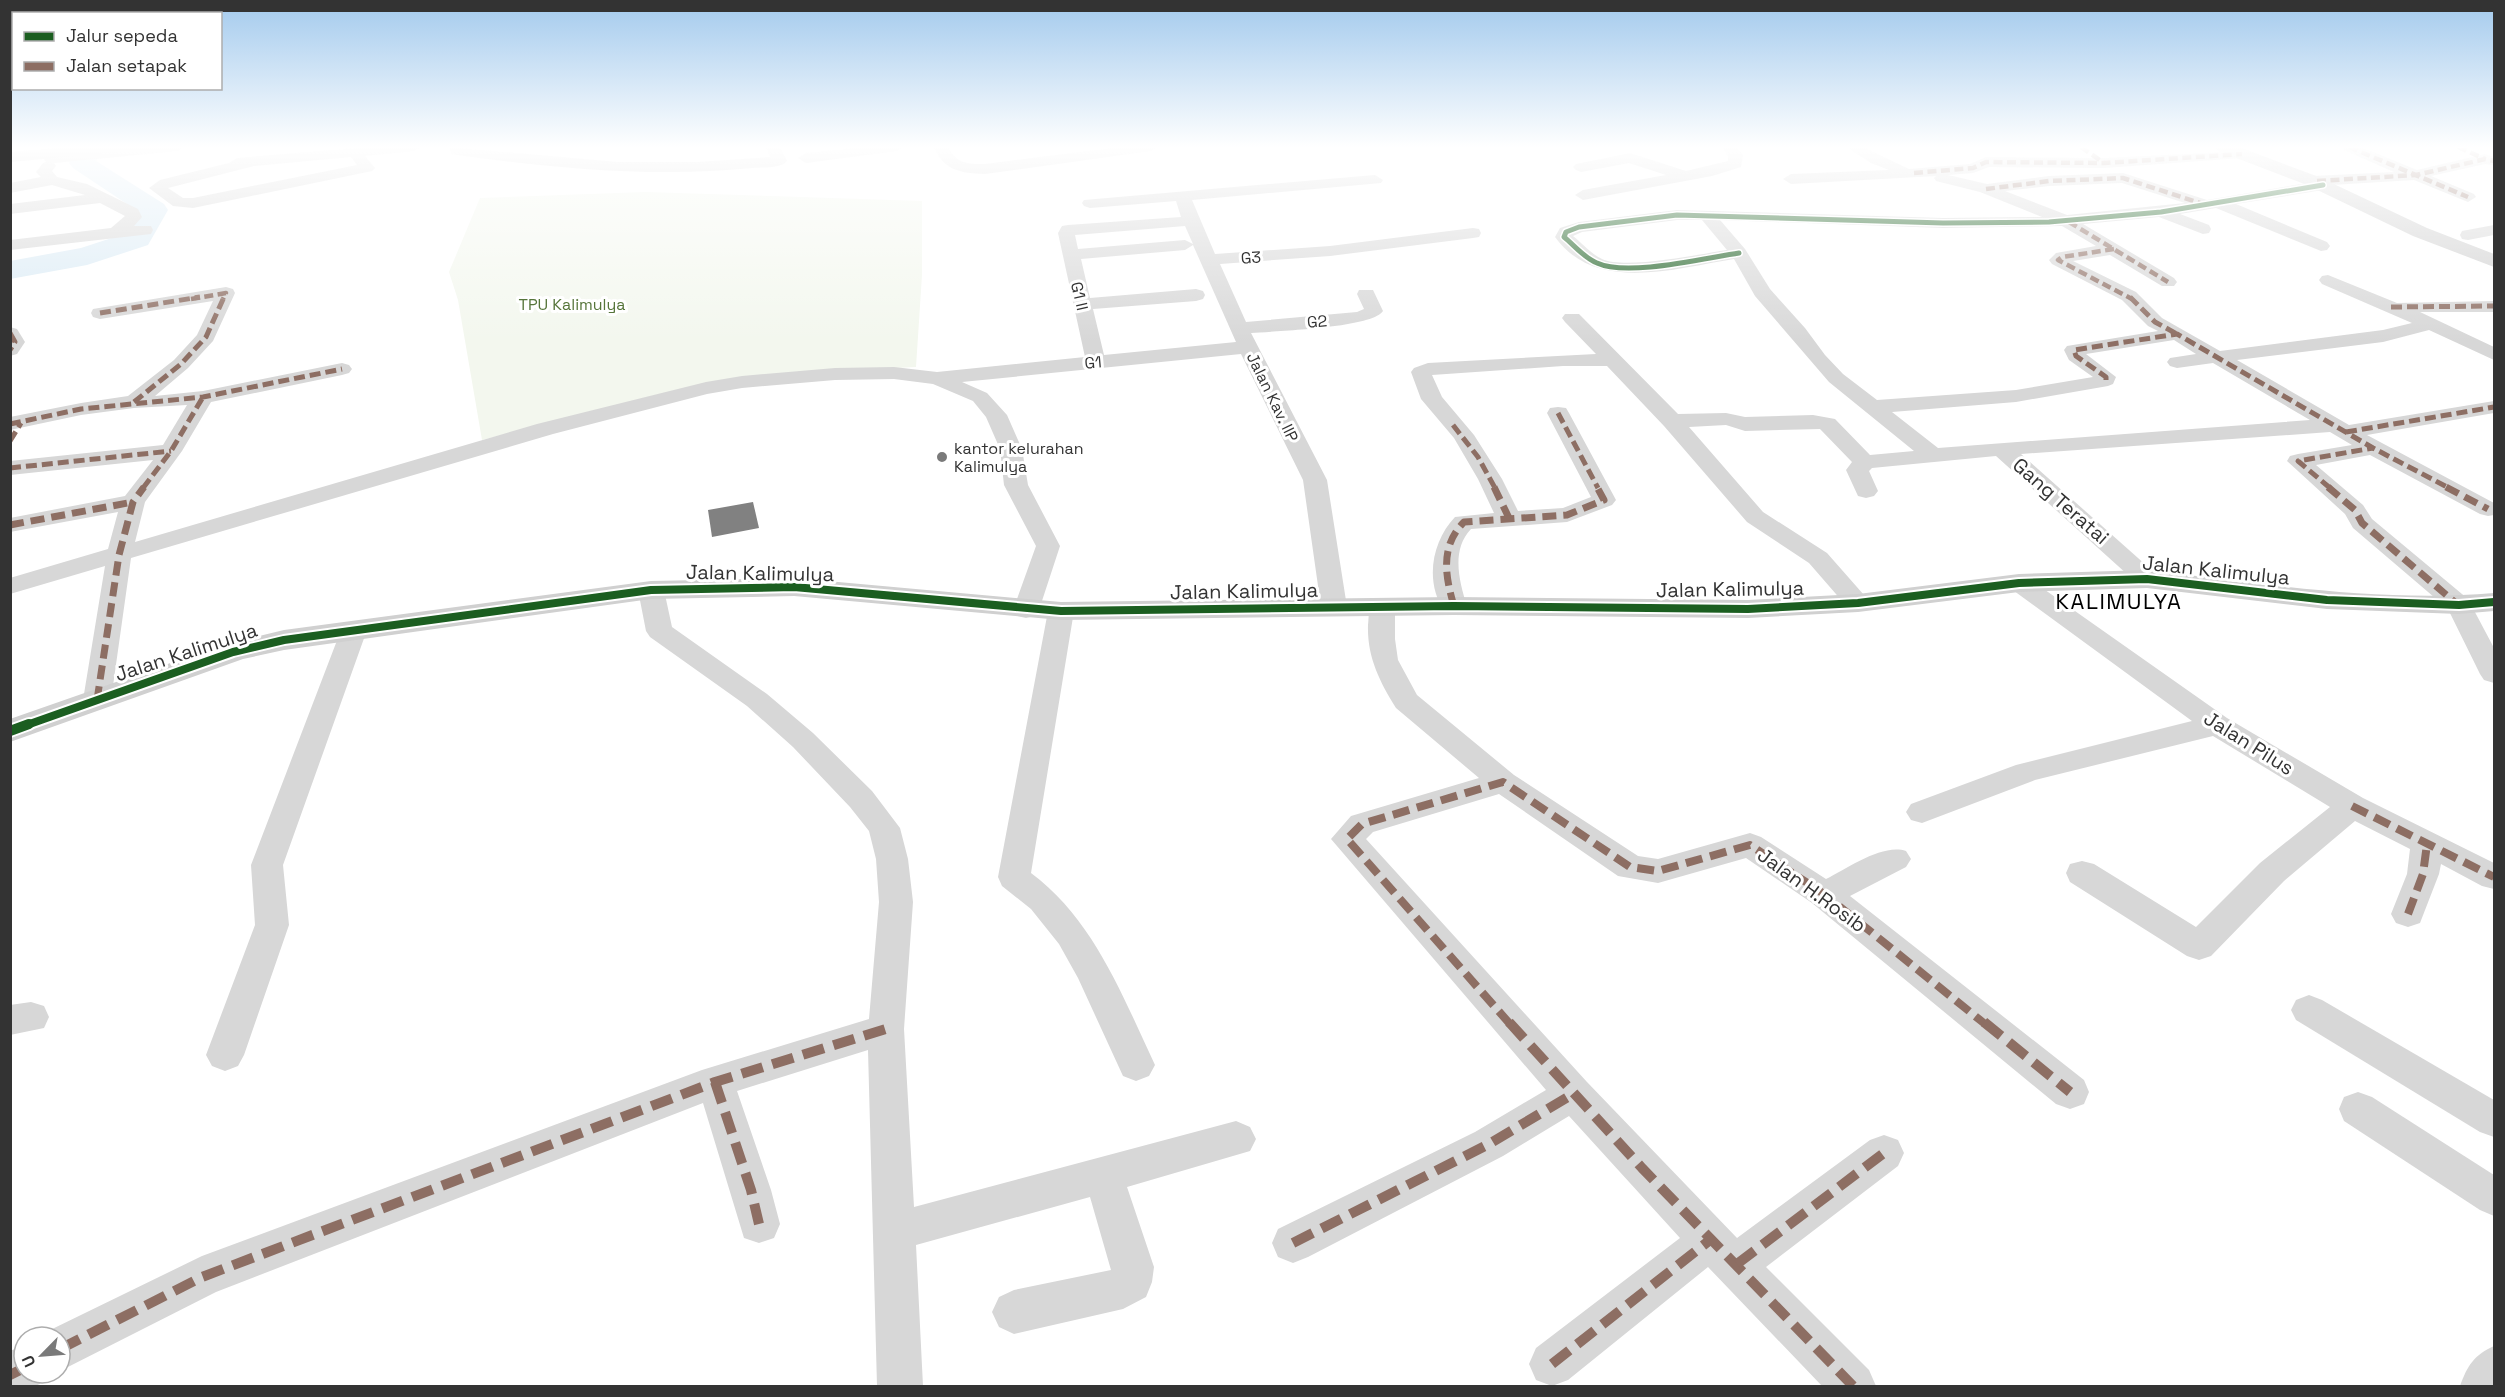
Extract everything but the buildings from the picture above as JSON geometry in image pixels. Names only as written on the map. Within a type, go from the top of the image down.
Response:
[{"type":"street","points":[[10,245],[130,231],[134,217],[132,212]]},
{"type":"street","name":"Jalan Kav. IIP","points":[[1188,212],[1248,347],[1315,480],[1334,608]]},
{"type":"street","points":[[2044,212],[2066,221],[2168,282]]},
{"type":"street","points":[[1739,253],[1629,268],[1608,267],[1596,263],[1564,237],[1566,232],[1579,227],[1677,215],[1943,223],[2066,221],[2159,212]]},
{"type":"street","points":[[2161,212],[2203,229]]},
{"type":"street","points":[[2234,212],[2321,246]]},
{"type":"street","points":[[2379,212],[2420,232],[2494,261]]},
{"type":"street","points":[[1707,215],[1739,253],[1762,292],[1818,359],[1836,378],[1933,455]]},
{"type":"street","name":"G1 II","points":[[1096,362],[1066,233],[1068,230],[1191,221]]},
{"type":"street","points":[[2468,235],[2494,222]]},
{"type":"street","name":"G3","points":[[1208,260],[1330,251],[1473,233]]},
{"type":"street","points":[[1071,255],[1185,245]]},
{"type":"street","points":[[2114,249],[2062,257],[2058,260],[2129,296],[2155,322],[2373,448],[2488,509]]},
{"type":"street","points":[[2328,280],[2494,354]]},
{"type":"street","points":[[100,313],[226,293],[206,337],[181,364],[134,402]]},
{"type":"street","name":"G2","points":[[1240,328],[1361,317],[1374,311],[1366,294]]},
{"type":"street","points":[[1083,304],[1196,295]]},
{"type":"street","points":[[2391,308],[2494,306]]},
{"type":"street","points":[[1572,318],[1672,421],[1755,517],[1818,558],[1858,603]]},
{"type":"street","points":[[2177,362],[2383,336],[2431,324]]},
{"type":"street","points":[[10,333],[15,342],[10,350]]},
{"type":"street","points":[[1872,407],[2016,396],[2100,382],[2106,380],[2106,377],[2076,356],[2074,350],[2177,334]]},
{"type":"street","name":"G1","points":[[937,378],[1248,347]]},
{"type":"street","points":[[1509,518],[1490,479],[1463,435],[1432,399],[1421,372],[1428,369],[1451,367],[1563,360],[1612,360]]},
{"type":"street","points":[[14,429],[81,409],[202,397],[342,369]]},
{"type":"street","points":[[10,586],[545,429],[706,388],[742,382],[835,374],[894,373],[937,378],[980,398],[996,415],[1011,449],[1016,485],[1048,546],[1026,610]]},
{"type":"street","points":[[97,700],[119,555],[133,502],[171,451],[202,397]]},
{"type":"street","points":[[1866,491],[1857,470],[1865,462],[2001,449],[2340,428],[2494,406]]},
{"type":"street","points":[[1454,606],[1447,585],[1444,560],[1456,529],[1464,522],[1567,515],[1604,500],[1558,413]]},
{"type":"street","points":[[1672,421],[1726,419],[1745,424],[1820,423],[1835,430],[1865,462]]},
{"type":"street","points":[[2373,448],[2298,461],[2355,510],[2362,523],[2483,604],[2494,674]]},
{"type":"street","name":"Gang Teratai","points":[[2001,449],[2147,579]]},
{"type":"street","points":[[10,468],[171,451]]},
{"type":"street","points":[[10,525],[133,502]]},
{"type":"street","name":"Jalan Kalimulya","points":[[10,731],[233,652],[284,640],[651,590],[794,587],[1026,610],[1060,611],[1454,606],[1748,609],[1858,603],[2019,583],[2147,579],[2327,600],[2483,604]]},
{"type":"street","name":"Jalan Pilus","points":[[2019,583],[2217,725],[2352,806],[2494,877]]},
{"type":"street","points":[[651,590],[659,631],[757,700],[795,733],[861,799],[884,828],[892,859],[896,903],[886,1029],[900,1386]]},
{"type":"street","name":"Jalan H.Rosib","points":[[1382,608],[1383,660],[1406,701],[1503,782],[1630,867],[1658,871],[1750,845],[1824,894],[2070,1092]]},
{"type":"street","points":[[1060,611],[1014,877],[1044,901],[1071,936],[1106,999],[1136,1065]]},
{"type":"street","points":[[225,1055],[272,925],[267,864],[354,630]]},
{"type":"street","points":[[1922,812],[2027,771],[2217,725]]},
{"type":"street","points":[[1503,782],[1362,824],[1347,839],[1573,1094],[1854,1386]]},
{"type":"street","points":[[2082,873],[2199,946],[2272,872],[2352,806]]},
{"type":"street","points":[[2408,914],[2423,874],[2427,844]]},
{"type":"street","points":[[1824,894],[1895,859]]},
{"type":"street","points":[[2309,1010],[2494,1120]]},
{"type":"street","points":[[72,1344],[202,1277],[715,1082],[886,1029]]},
{"type":"street","points":[[715,1082],[751,1190],[759,1224]]},
{"type":"street","points":[[1293,1243],[1488,1144],[1573,1094]]},
{"type":"street","points":[[2358,1109],[2494,1197]]},
{"type":"street","points":[[893,1232],[1236,1139]]},
{"type":"street","points":[[1552,1364],[1723,1252],[1884,1153]]},
{"type":"street","points":[[1014,1312],[1123,1288],[1131,1282],[1133,1267],[1103,1175]]},
{"type":"street","points":[[2483,1386],[2494,1369]]},
{"type":"green space","name":"TPU Kalimulya","points":[[474,212],[922,212],[922,275],[916,367],[775,374],[675,391],[482,440],[458,300],[449,272]]},
{"type":"waterway","points":[[10,270],[87,256],[138,239],[153,212]]},
{"type":"marked path","points":[[2069,222],[2168,282]]},
{"type":"marked path","points":[[2114,249],[2062,257],[2058,260],[2129,296],[2155,322],[2177,334]]},
{"type":"marked path","points":[[100,313],[226,293],[206,337],[181,364],[134,402]]},
{"type":"marked path","points":[[2391,307],[2494,306]]},
{"type":"marked path","points":[[10,333],[15,342],[10,350]]},
{"type":"marked path","points":[[2106,380],[2106,377],[2076,356],[2074,350],[2177,334],[2373,448],[2488,509]]},
{"type":"marked path","points":[[10,424],[81,409],[203,397],[342,369]]},
{"type":"marked path","points":[[97,700],[119,555],[133,502],[171,451],[203,397]]},
{"type":"marked path","points":[[2346,432],[2494,407]]},
{"type":"marked path","points":[[1454,606],[1446,573],[1447,550],[1456,530],[1464,522],[1567,515],[1604,500],[1558,413]]},
{"type":"marked path","points":[[10,441],[21,423]]},
{"type":"marked path","points":[[1453,425],[1478,457],[1509,518]]},
{"type":"marked path","points":[[2373,448],[2298,461],[2355,510],[2362,523],[2457,604]]},
{"type":"marked path","points":[[10,468],[171,451]]},
{"type":"marked path","points":[[10,525],[133,502]]},
{"type":"marked path","points":[[1853,1386],[1607,1131],[1347,839],[1362,824],[1503,782],[1630,867],[1658,871],[1750,845],[1824,894],[2070,1092]]},
{"type":"marked path","points":[[2352,806],[2494,877]]},
{"type":"marked path","points":[[2408,914],[2423,874],[2427,844]]},
{"type":"marked path","points":[[72,1343],[202,1277],[715,1082],[886,1029]]},
{"type":"marked path","points":[[715,1082],[751,1190],[759,1224]]},
{"type":"marked path","points":[[1293,1243],[1489,1144],[1573,1094]]},
{"type":"marked path","points":[[1737,1264],[1884,1153]]},
{"type":"marked path","points":[[1552,1364],[1710,1240]]},
{"type":"cycle path","points":[[1739,253],[1644,267],[1608,266],[1596,263],[1564,237],[1566,232],[1579,227],[1677,215],[1943,223],[2049,222],[2159,212]]},
{"type":"cycle path","points":[[10,731],[233,652],[284,640],[651,590],[794,587],[1061,611],[1454,606],[1748,609],[1858,603],[2019,583],[2147,579],[2327,600],[2459,605],[2494,602]]},
{"type":"place","name":"kantor kelurahan Kalimulya","points":[[942,457]]},
{"type":"district","name":"KALIMULYA","points":[[2119,601]]}]
